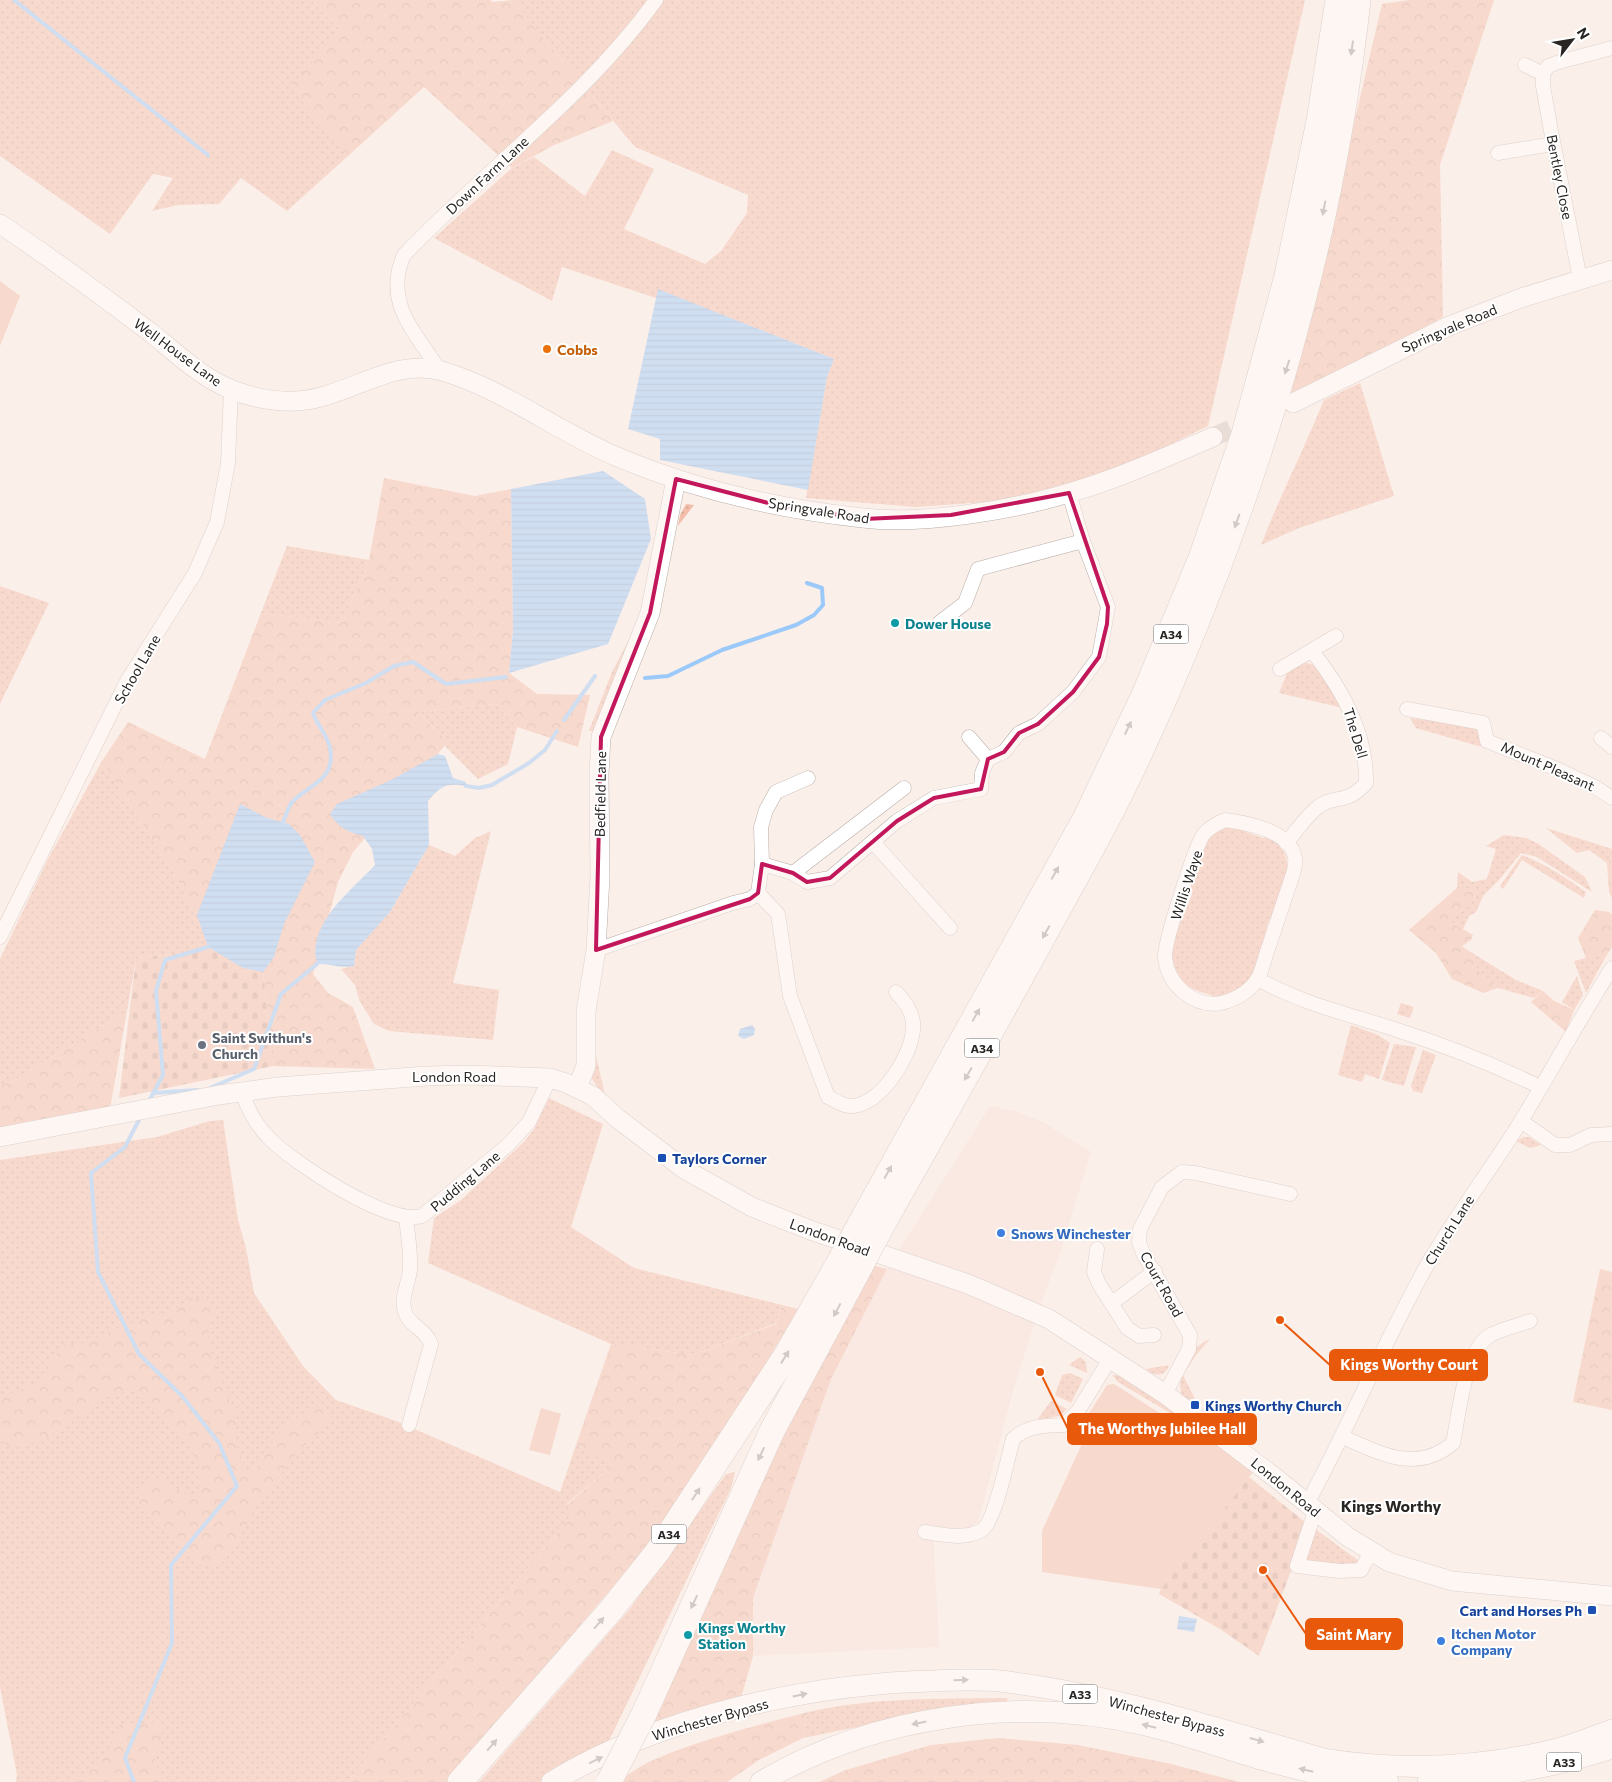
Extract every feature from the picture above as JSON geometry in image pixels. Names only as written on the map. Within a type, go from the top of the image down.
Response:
[{"type":"highway","name":"A34","points":[[609,1782],[644,1714],[772,1431],[851,1263],[1086,816],[1144,695],[1201,558],[1244,434],[1287,276],[1319,121],[1338,0]]},
{"type":"highway","name":"A34","points":[[874,1218],[999,1019],[1102,831],[1139,755],[1213,586],[1252,480],[1290,358],[1342,120],[1358,0]]},
{"type":"highway","name":"A34","points":[[460,1782],[611,1610],[658,1551],[787,1354],[851,1263]]},
{"type":"main road","name":"Winchester Bypass","points":[[552,1782],[632,1742],[736,1708],[822,1690],[918,1681],[998,1681],[1098,1697],[1323,1759],[1398,1767],[1464,1764],[1514,1758],[1556,1750],[1612,1730]]},
{"type":"main road","name":"Winchester Bypass","points":[[761,1782],[809,1756],[873,1734],[918,1722],[974,1714],[1035,1712],[1090,1716],[1143,1724],[1283,1765],[1332,1776],[1388,1782]]},
{"type":"main road","name":"A33","points":[[1428,1782],[1516,1773],[1579,1759],[1612,1748]]},
{"type":"street","name":"Down Farm Lane","points":[[439,370],[403,316],[397,298],[399,267],[404,255],[523,140],[557,112],[619,48],[656,0]]},
{"type":"street","points":[[1525,65],[1543,74],[1548,66],[1612,48]]},
{"type":"street","name":"Bentley Close","points":[[1543,74],[1543,86],[1553,144],[1580,279]]},
{"type":"street","points":[[1498,153],[1553,144]]},
{"type":"street","name":"Well House Lane","points":[[0,224],[115,306],[212,380],[231,390],[276,401],[317,399],[395,372],[439,370]]},
{"type":"street","name":"Springvale Road","points":[[1293,403],[1449,326],[1521,298],[1580,279],[1611,275]]},
{"type":"street","name":"Springvale Road","points":[[439,370],[531,410],[620,458],[676,479],[762,502],[864,519],[904,519],[969,513],[1005,508],[1070,493],[1120,476],[1213,437]]},
{"type":"street","name":"School Lane","points":[[0,937],[127,681],[195,573],[217,522],[228,463],[231,390]]},
{"type":"street","name":"Bedfield Lane","points":[[577,1088],[586,1066],[586,1011],[596,950],[600,877],[599,774],[601,737],[650,613],[668,533],[676,479]]},
{"type":"street","points":[[762,864],[793,873],[807,882],[830,878],[897,821],[934,798],[981,789],[982,773],[988,759],[1004,752],[1019,733],[1038,724],[1073,692],[1099,657],[1108,607],[1083,541],[1070,493]]},
{"type":"street","points":[[940,622],[965,603],[978,569],[1083,541]]},
{"type":"street","points":[[1280,669],[1336,636]]},
{"type":"street","name":"The Dell","points":[[1286,843],[1317,807],[1329,800],[1351,797],[1366,783],[1365,758],[1357,727],[1343,694],[1312,650]]},
{"type":"street","name":"Mount Pleasant","points":[[1407,709],[1483,722],[1487,741],[1557,769],[1595,787],[1612,798]]},
{"type":"street","points":[[969,737],[988,759]]},
{"type":"street","points":[[596,950],[733,903],[750,899],[758,892],[762,864],[761,826],[766,810],[776,792],[808,778]]},
{"type":"street","points":[[793,873],[904,788]]},
{"type":"street","name":"Willis Waye","points":[[1225,820],[1251,824],[1276,834],[1286,843],[1295,858],[1293,874],[1258,979],[1242,994],[1232,1000],[1210,1004],[1192,998],[1181,990],[1168,970],[1165,956],[1168,939],[1197,849],[1204,834],[1210,828],[1225,820]]},
{"type":"street","points":[[873,842],[950,928]]},
{"type":"street","points":[[758,892],[778,914],[790,996],[828,1096],[843,1105],[853,1106],[865,1102],[888,1085],[907,1052],[913,1030],[911,1018],[908,1006],[896,992]]},
{"type":"street","name":"Church Lane","points":[[1371,1552],[1361,1570],[1330,1571],[1297,1566],[1311,1507],[1382,1351],[1426,1267],[1461,1210],[1521,1121],[1612,968]]},
{"type":"street","points":[[1258,979],[1281,992],[1395,1029],[1495,1066],[1540,1088]]},
{"type":"street","name":"London Road","points":[[0,1137],[242,1092],[402,1077],[468,1075],[550,1078],[593,1096],[617,1118],[684,1170],[752,1207],[810,1230],[1014,1303],[1049,1320],[1165,1394],[1311,1507],[1371,1552],[1389,1562],[1422,1574],[1452,1581],[1612,1596]]},
{"type":"street","name":"Pudding Lane","points":[[406,1218],[422,1216],[507,1146],[529,1122],[550,1078]]},
{"type":"street","points":[[242,1092],[246,1103],[269,1138],[298,1162],[366,1204],[406,1218],[410,1270],[404,1296],[404,1309],[408,1320],[421,1329],[430,1344],[409,1425]]},
{"type":"street","points":[[1521,1121],[1555,1146],[1570,1145],[1591,1135],[1612,1134]]},
{"type":"street","name":"Court Road","points":[[1165,1394],[1190,1349],[1190,1335],[1141,1247],[1140,1229],[1162,1187],[1182,1172],[1196,1173],[1290,1194]]},
{"type":"street","points":[[1097,1249],[1094,1272],[1112,1304],[1128,1328],[1139,1336],[1154,1336]]},
{"type":"street","points":[[1112,1304],[1155,1271]]},
{"type":"street","points":[[1342,1437],[1392,1458],[1422,1457],[1442,1453],[1453,1444],[1473,1355],[1481,1342],[1491,1334],[1530,1321]]},
{"type":"street","points":[[925,1532],[961,1535],[976,1533],[985,1528],[996,1503],[1013,1439],[1020,1432],[1032,1427],[1064,1425],[1078,1411],[1110,1359]]},
{"type":"highlighted area","points":[[676,479],[772,504],[864,519],[951,515],[1069,493],[1108,607],[1107,624],[1099,657],[1073,692],[1038,724],[1019,733],[1004,752],[988,759],[981,789],[934,798],[897,821],[830,878],[807,882],[793,873],[762,864],[758,893],[750,899],[596,950],[601,737],[650,613]]},
{"type":"shaded area","points":[[990,1106],[1015,1111],[1043,1122],[1091,1152],[1060,1253],[1040,1306],[1015,1384],[978,1522],[968,1529],[933,1528],[939,1647],[753,1656],[753,1598],[831,1379],[887,1269]]},
{"type":"green space","points":[[0,0],[311,0],[341,30],[291,87],[348,156],[287,211],[241,178],[219,204],[178,205],[152,211],[173,178],[153,174],[110,234],[0,156]]},
{"type":"green space","points":[[311,0],[490,0],[493,2],[512,0],[613,121],[554,145],[512,168],[424,87],[348,156],[290,87],[341,30]]},
{"type":"green space","points":[[512,0],[1305,0],[1208,426],[1128,465],[1013,500],[916,507],[806,498],[827,377],[834,359],[659,290],[656,298],[562,267],[552,301],[434,238],[512,168],[534,157],[585,196],[612,150],[654,169],[624,229],[705,264],[721,251],[747,213],[748,195],[635,147]]},
{"type":"green space","points":[[1409,0],[1494,0],[1440,165],[1443,317],[1289,400],[1382,4]]},
{"type":"green space","points":[[0,281],[20,296],[0,346]]},
{"type":"green space","points":[[1360,383],[1394,496],[1299,528],[1261,545],[1324,400]]},
{"type":"green space","points":[[384,478],[475,496],[511,489],[513,630],[509,673],[537,694],[590,695],[578,747],[517,727],[496,704],[418,712],[448,742],[353,852],[338,882],[313,974],[328,993],[353,1007],[375,1069],[273,1066],[263,972],[243,968],[212,950],[176,877],[102,761],[128,722],[205,759],[261,613],[342,623],[369,560]]},
{"type":"green space","points":[[686,504],[694,505],[678,526],[680,515]]},
{"type":"green space","points":[[287,546],[369,560],[342,623],[261,613]]},
{"type":"green space","points":[[0,586],[49,603],[0,704]]},
{"type":"green space","points":[[633,632],[598,731],[589,731],[612,672]]},
{"type":"green space","points":[[1304,662],[1317,666],[1343,708],[1279,693],[1288,671]]},
{"type":"green space","points":[[496,704],[517,727],[508,764],[478,779],[445,746],[448,742],[418,712]]},
{"type":"green space","points":[[1410,718],[1483,727],[1487,746],[1478,746],[1416,728]]},
{"type":"green space","points":[[102,761],[176,877],[212,950],[136,958],[127,1011],[13,1081],[0,1085],[0,959],[48,859]]},
{"type":"green space","points":[[1224,826],[1239,826],[1244,831],[1263,838],[1268,836],[1278,844],[1284,853],[1287,862],[1287,872],[1274,914],[1267,925],[1265,945],[1254,974],[1238,990],[1218,997],[1190,988],[1175,969],[1172,958],[1176,935],[1193,891],[1190,887],[1208,838]]},
{"type":"green space","points":[[1546,828],[1612,849],[1612,857],[1607,863],[1589,850],[1577,853]]},
{"type":"green space","points":[[491,831],[453,983],[499,990],[493,1040],[389,1031],[374,1024],[360,1002],[355,985],[341,969],[354,966],[356,950],[390,912],[429,845],[455,856],[475,838]]},
{"type":"green space","points":[[1504,835],[1526,838],[1537,843],[1585,877],[1592,892],[1537,857],[1521,853],[1483,896],[1476,912],[1469,916],[1463,929],[1449,921],[1474,900],[1475,892],[1467,888],[1457,888],[1458,872],[1472,882],[1487,879],[1496,849],[1486,846]]},
{"type":"green space","points":[[1522,855],[1546,866],[1579,887],[1586,892],[1584,898],[1522,860],[1503,889],[1500,886]]},
{"type":"green space","points":[[1612,857],[1612,898],[1609,892],[1607,863]]},
{"type":"green space","points":[[1457,888],[1467,888],[1475,892],[1474,900],[1449,921],[1473,935],[1471,940],[1462,946],[1480,972],[1498,988],[1483,993],[1452,979],[1436,953],[1409,930]]},
{"type":"green space","points":[[1595,910],[1609,912],[1612,915],[1612,947],[1605,958],[1598,955],[1586,958],[1578,938]]},
{"type":"green space","points":[[1461,946],[1516,980],[1543,991],[1534,998],[1498,988],[1480,972]]},
{"type":"green space","points":[[212,950],[243,968],[263,972],[273,1066],[119,1098],[136,958]]},
{"type":"green space","points":[[1598,955],[1605,958],[1586,993],[1574,961]]},
{"type":"green space","points":[[1577,976],[1583,995],[1574,1010],[1562,1002]]},
{"type":"green space","points":[[1543,991],[1554,1001],[1574,1010],[1566,1032],[1531,1002]]},
{"type":"green space","points":[[1401,1003],[1414,1007],[1410,1018],[1397,1014]]},
{"type":"green space","points":[[127,1011],[109,1115],[0,1137],[0,1085],[13,1081]]},
{"type":"green space","points":[[1351,1025],[1378,1035],[1390,1043],[1379,1079],[1365,1074],[1362,1082],[1338,1075]]},
{"type":"green space","points":[[1394,1044],[1416,1047],[1404,1086],[1382,1080]]},
{"type":"green space","points":[[594,1047],[605,1095],[595,1083],[591,1074]]},
{"type":"green space","points":[[1423,1050],[1436,1055],[1422,1093],[1413,1091],[1411,1086]]},
{"type":"green space","points":[[549,1098],[603,1124],[571,1227],[634,1268],[782,1305],[776,1323],[693,1355],[611,1344],[428,1263],[434,1218],[461,1200],[524,1142],[534,1129]]},
{"type":"green space","points":[[223,1120],[238,1220],[246,1248],[254,1293],[303,1366],[336,1400],[396,1421],[560,1492],[576,1445],[613,1464],[567,1504],[573,1515],[347,1782],[16,1782],[17,1775],[0,1687],[0,1160],[157,1137],[210,1121]]},
{"type":"green space","points":[[1523,1137],[1529,1137],[1541,1145],[1530,1148],[1516,1141]]},
{"type":"green space","points":[[874,1266],[887,1269],[831,1379],[753,1598],[753,1656],[739,1705],[646,1734],[787,1417]]},
{"type":"green space","points":[[1600,1269],[1612,1272],[1612,1410],[1573,1402]]},
{"type":"green space","points":[[190,1298],[208,1300],[214,1314],[208,1334],[212,1358],[237,1419],[235,1440],[248,1477],[279,1433],[294,1420],[317,1406],[331,1417],[318,1433],[296,1453],[258,1505],[229,1555],[218,1567],[204,1566],[141,1510],[137,1490],[157,1478],[196,1498],[202,1479],[200,1468],[187,1444],[139,1390],[111,1394],[44,1439],[15,1448],[0,1441],[0,1398],[36,1383],[63,1345],[85,1343],[153,1314],[172,1312]]},
{"type":"green space","points":[[782,1305],[798,1309],[683,1504],[447,1782],[347,1782],[573,1515],[567,1505],[613,1464],[576,1445],[611,1344],[693,1355],[776,1324]]},
{"type":"green space","points":[[1210,1339],[1196,1355],[1183,1375],[1196,1402],[1193,1402],[1182,1395],[1180,1387],[1183,1371],[1191,1355]]},
{"type":"green space","points":[[1080,1357],[1086,1362],[1087,1373],[1069,1365]]},
{"type":"green space","points":[[1169,1365],[1162,1374],[1156,1374],[1146,1369]]},
{"type":"green space","points":[[1070,1373],[1083,1379],[1071,1403],[1055,1395],[1062,1375]]},
{"type":"green space","points":[[1112,1375],[1126,1376],[1193,1423],[1190,1425],[1118,1382]]},
{"type":"green space","points":[[1114,1384],[1191,1433],[1211,1440],[1253,1472],[1161,1589],[1042,1572],[1042,1531],[1081,1446],[1090,1412],[1107,1385]]},
{"type":"green space","points":[[1051,1401],[1067,1409],[1059,1416],[1037,1420]]},
{"type":"green space","points":[[541,1408],[561,1414],[550,1455],[529,1450]]},
{"type":"green space","points":[[1083,1411],[1085,1414],[1079,1434],[1076,1430],[1066,1428]]},
{"type":"green space","points":[[735,1472],[731,1488],[605,1749],[542,1782],[479,1782],[629,1610],[726,1474]]},
{"type":"green space","points":[[1249,1477],[1305,1522],[1291,1571],[1259,1656],[1220,1629],[1159,1594]]},
{"type":"green space","points":[[1314,1528],[1363,1564],[1359,1571],[1305,1562]]},
{"type":"green space","points":[[1007,1698],[1008,1704],[930,1712],[803,1738],[808,1712],[833,1707],[882,1701]]},
{"type":"green space","points":[[808,1712],[803,1738],[759,1760],[727,1782],[622,1782],[633,1771],[678,1750]]},
{"type":"green space","points":[[162,1722],[163,1738],[154,1756],[160,1782],[62,1782],[84,1774],[92,1768],[111,1745],[121,1724]]},
{"type":"green space","points":[[998,1738],[1078,1745],[1171,1764],[1239,1782],[819,1782],[846,1770],[931,1745]]},
{"type":"water","points":[[658,289],[834,359],[827,377],[808,490],[660,460],[660,439],[628,429]]},
{"type":"water","points":[[603,471],[645,499],[651,539],[608,644],[509,673],[513,630],[511,489]]},
{"type":"water","points":[[438,754],[445,756],[453,778],[466,782],[466,786],[445,786],[437,791],[428,801],[429,845],[390,912],[356,950],[354,966],[344,967],[317,964],[315,949],[318,935],[324,922],[333,909],[375,865],[372,849],[363,836],[352,833],[344,828],[330,814],[337,804],[391,780]]},
{"type":"water","points":[[240,804],[267,818],[289,824],[300,835],[315,862],[284,924],[274,957],[263,972],[243,968],[208,947],[197,915]]},
{"type":"water","points":[[752,1025],[755,1029],[754,1035],[744,1039],[738,1036],[740,1029]]},
{"type":"water","points":[[1179,1616],[1197,1619],[1194,1632],[1177,1629]]},
{"type":"waterway","points":[[14,0],[208,155]]},
{"type":"waterway","points":[[645,678],[668,676],[722,650],[796,625],[814,615],[823,605],[822,588],[807,583]]},
{"type":"waterway","points":[[283,822],[288,808],[293,801],[321,780],[329,767],[331,758],[329,744],[313,713],[325,700],[366,683],[394,666],[413,662],[446,684],[506,677]]},
{"type":"waterway","points":[[564,720],[595,676]]},
{"type":"waterway","points":[[466,786],[479,788],[492,785],[529,763],[545,750],[557,731]]},
{"type":"waterway","points":[[148,1103],[163,1075],[156,991],[165,960],[208,947]]},
{"type":"waterway","points":[[210,1088],[254,1069],[281,994],[317,964]]},
{"type":"waterway","points":[[153,1093],[198,1090]]},
{"type":"waterway","points":[[134,1782],[125,1758],[172,1643],[171,1565],[237,1486],[219,1443],[182,1396],[139,1354],[98,1272],[91,1173],[125,1147],[141,1116]]},
{"type":"tunnel","points":[[1213,437],[1255,419]]},
{"type":"place","name":"Cobbs","points":[[547,349]]},
{"type":"place","name":"Dower House","points":[[895,623]]},
{"type":"place","name":"Saint Swithun's Church","points":[[202,1045]]},
{"type":"place","name":"Taylors Corner","points":[[662,1158]]},
{"type":"place","name":"Snows Winchester","points":[[1001,1233]]},
{"type":"place","name":"Kings Worthy Court","points":[[1280,1320]]},
{"type":"place","name":"The Worthys Jubilee Hall","points":[[1040,1372]]},
{"type":"place","name":"Kings Worthy Church","points":[[1195,1405]]},
{"type":"place","name":"Saint Mary","points":[[1263,1570]]},
{"type":"place","name":"Cart and Horses Ph","points":[[1592,1610]]},
{"type":"place","name":"Kings Worthy Station","points":[[688,1635]]},
{"type":"place","name":"Itchen Motor Company","points":[[1441,1641]]},
{"type":"district","name":"Kings Worthy","points":[[1391,1505]]}]
